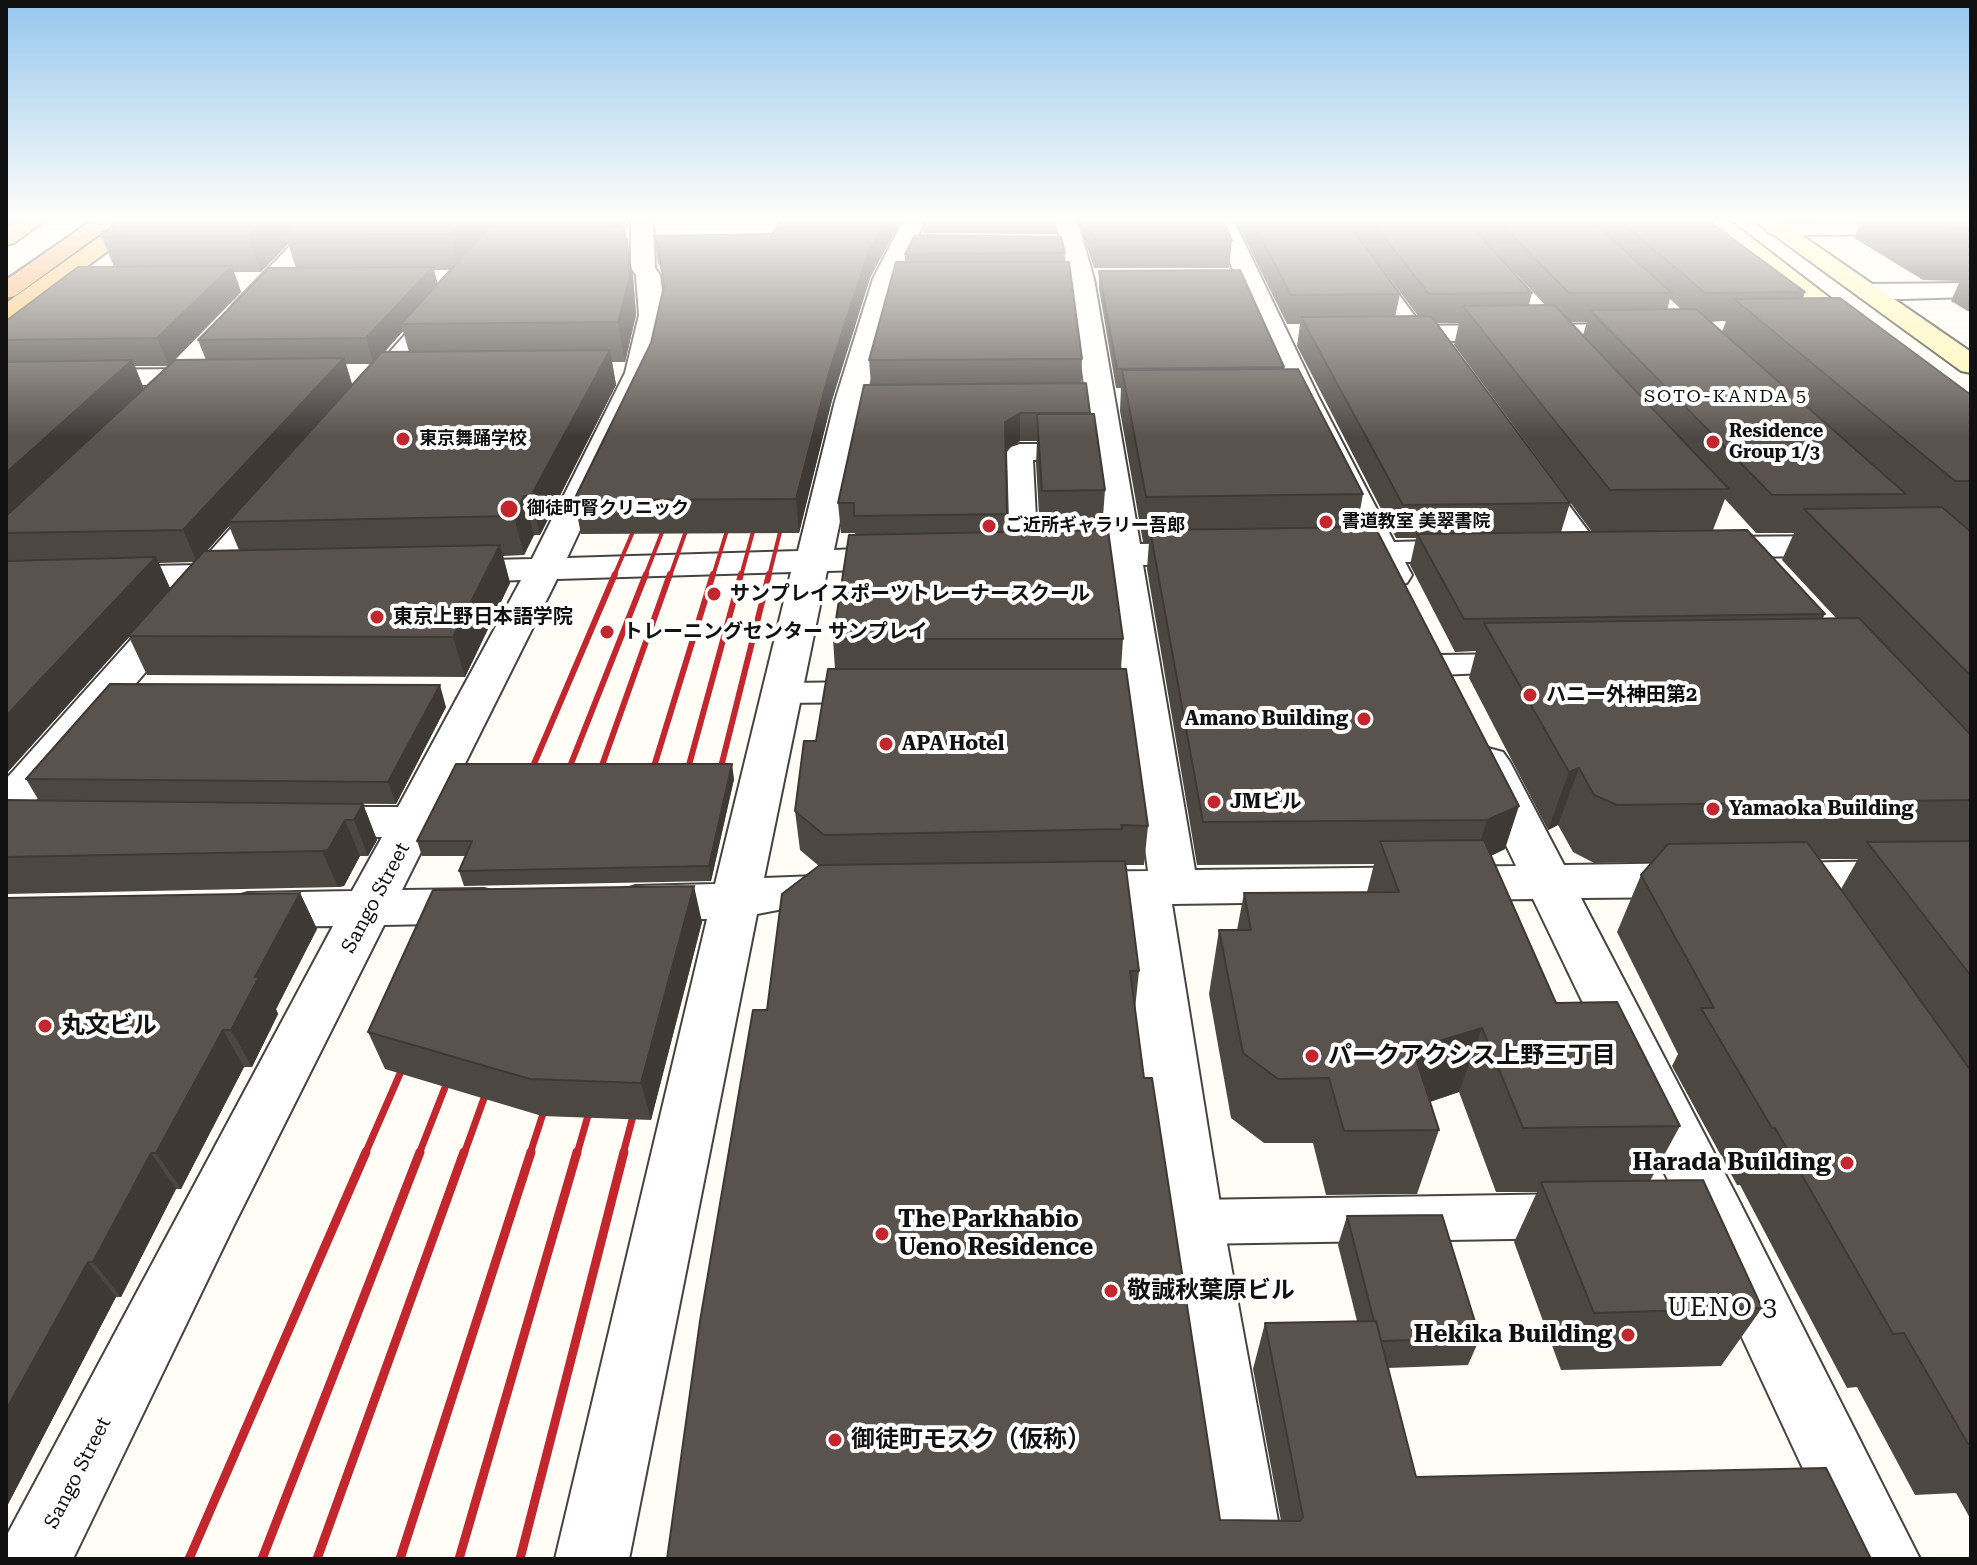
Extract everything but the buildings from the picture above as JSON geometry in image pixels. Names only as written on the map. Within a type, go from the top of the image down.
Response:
[{"type":"highway","points":[[6,315],[38,292]]},
{"type":"main road","points":[[1809,292],[1884,349]]},
{"type":"main road","points":[[1868,292],[1971,365]]},
{"type":"street","points":[[144,410],[259,292]]},
{"type":"street","points":[[341,423],[383,375],[444,292]]},
{"type":"street","name":"Sango Street","points":[[34,1559],[213,1206],[371,909],[545,570],[624,373],[652,315],[650,292]]},
{"type":"street","points":[[592,1559],[781,693],[812,563],[861,401],[882,292]]},
{"type":"street","points":[[1084,292],[1126,555],[1134,693],[1160,888],[1192,1222],[1248,1559]]},
{"type":"street","points":[[1250,292],[1288,335],[1288,398],[1382,552],[1432,651]]},
{"type":"street","points":[[1520,299],[1581,367]]},
{"type":"street","points":[[1821,330],[1859,330]]},
{"type":"street","points":[[1358,335],[1673,332]]},
{"type":"street","points":[[349,376],[427,375]]},
{"type":"street","points":[[6,379],[245,377]]},
{"type":"street","points":[[6,807],[299,471]]},
{"type":"street","points":[[1716,517],[1766,573]]},
{"type":"street","points":[[1665,548],[1877,545]]},
{"type":"street","points":[[1302,553],[1508,550]]},
{"type":"street","points":[[1008,557],[1238,554]]},
{"type":"street","points":[[415,572],[929,558]]},
{"type":"street","points":[[6,580],[271,575]]},
{"type":"street","points":[[108,690],[155,691]]},
{"type":"street","points":[[436,691],[482,692]]},
{"type":"street","points":[[1473,733],[1549,883],[1667,1214],[1883,1559]]},
{"type":"street","points":[[6,819],[53,819]]},
{"type":"street","points":[[273,821],[415,822]]},
{"type":"street","points":[[1021,889],[1971,877]]},
{"type":"street","points":[[1793,880],[1828,932]]},
{"type":"street","points":[[592,904],[735,901],[778,893],[883,892]]},
{"type":"street","points":[[211,911],[529,905]]},
{"type":"lane","points":[[1391,292],[1424,334],[1449,359]]},
{"type":"lane","points":[[1008,557],[1020,452],[1109,452]]},
{"type":"lane","points":[[1521,459],[1587,549]]},
{"type":"lane","points":[[1432,651],[1548,663]]},
{"type":"lane","points":[[781,693],[908,692]]},
{"type":"lane","points":[[1192,1222],[1667,1214]]},
{"type":"railway","points":[[713,576],[733,511]]},
{"type":"railway","points":[[645,576],[670,512]]},
{"type":"railway","points":[[769,576],[785,512]]},
{"type":"railway","points":[[614,576],[641,513]]},
{"type":"railway","points":[[741,576],[758,513]]},
{"type":"railway","points":[[670,576],[692,514]]},
{"type":"railway","points":[[525,785],[615,574]]},
{"type":"railway","points":[[563,784],[646,574]]},
{"type":"railway","points":[[595,785],[670,574]]},
{"type":"railway","points":[[648,786],[713,574]]},
{"type":"railway","points":[[683,787],[741,574]]},
{"type":"railway","points":[[716,787],[769,574]]},
{"type":"railway","points":[[365,1154],[409,1053]]},
{"type":"railway","points":[[419,1154],[453,1067]]},
{"type":"railway","points":[[464,1154],[492,1076]]},
{"type":"railway","points":[[530,1154],[549,1095]]},
{"type":"railway","points":[[623,1154],[638,1097]]},
{"type":"railway","points":[[577,1154],[593,1098]]},
{"type":"railway","points":[[189,1559],[366,1152]]},
{"type":"railway","points":[[262,1559],[420,1152]]},
{"type":"railway","points":[[317,1559],[464,1152]]},
{"type":"railway","points":[[400,1559],[531,1152]]},
{"type":"railway","points":[[459,1559],[577,1152]]},
{"type":"railway","points":[[520,1559],[624,1152]]},
{"type":"place","name":"東京舞踊学校","points":[[403,439]]},
{"type":"place","name":"Residence Group 1/3","points":[[1713,442]]},
{"type":"place","name":"御徒町腎クリニック","points":[[509,509]]},
{"type":"place","name":"書道教室 美翠書院","points":[[1326,522]]},
{"type":"place","name":"ご近所ギャラリー吾郎","points":[[989,526]]},
{"type":"place","name":"サンプレイスポーツトレーナースクール","points":[[714,594]]},
{"type":"place","name":"東京上野日本語学院","points":[[377,617]]},
{"type":"place","name":"トレーニングセンター サンプレイ","points":[[607,632]]},
{"type":"place","name":"ハニー外神田第2","points":[[1530,695]]},
{"type":"place","name":"Amano Building","points":[[1364,719]]},
{"type":"place","name":"APA Hotel","points":[[886,744]]},
{"type":"place","name":"JMビル","points":[[1214,802]]},
{"type":"place","name":"Yamaoka Building","points":[[1713,809]]},
{"type":"place","name":"丸文ビル","points":[[45,1026]]},
{"type":"place","name":"パークアクシス上野三丁目","points":[[1312,1056]]},
{"type":"place","name":"Harada Building","points":[[1847,1163]]},
{"type":"place","name":"The Parkhabio Ueno Residence","points":[[882,1234]]},
{"type":"place","name":"敬誠秋葉原ビル","points":[[1111,1291]]},
{"type":"place","name":"Hekika Building","points":[[1628,1335]]},
{"type":"place","name":"御徒町モスク（仮称）","points":[[835,1440]]},
{"type":"district","name":"SOTO-KANDA 5","points":[[1726,397]]},
{"type":"district","name":"UENO 3","points":[[1723,1308]]}]
